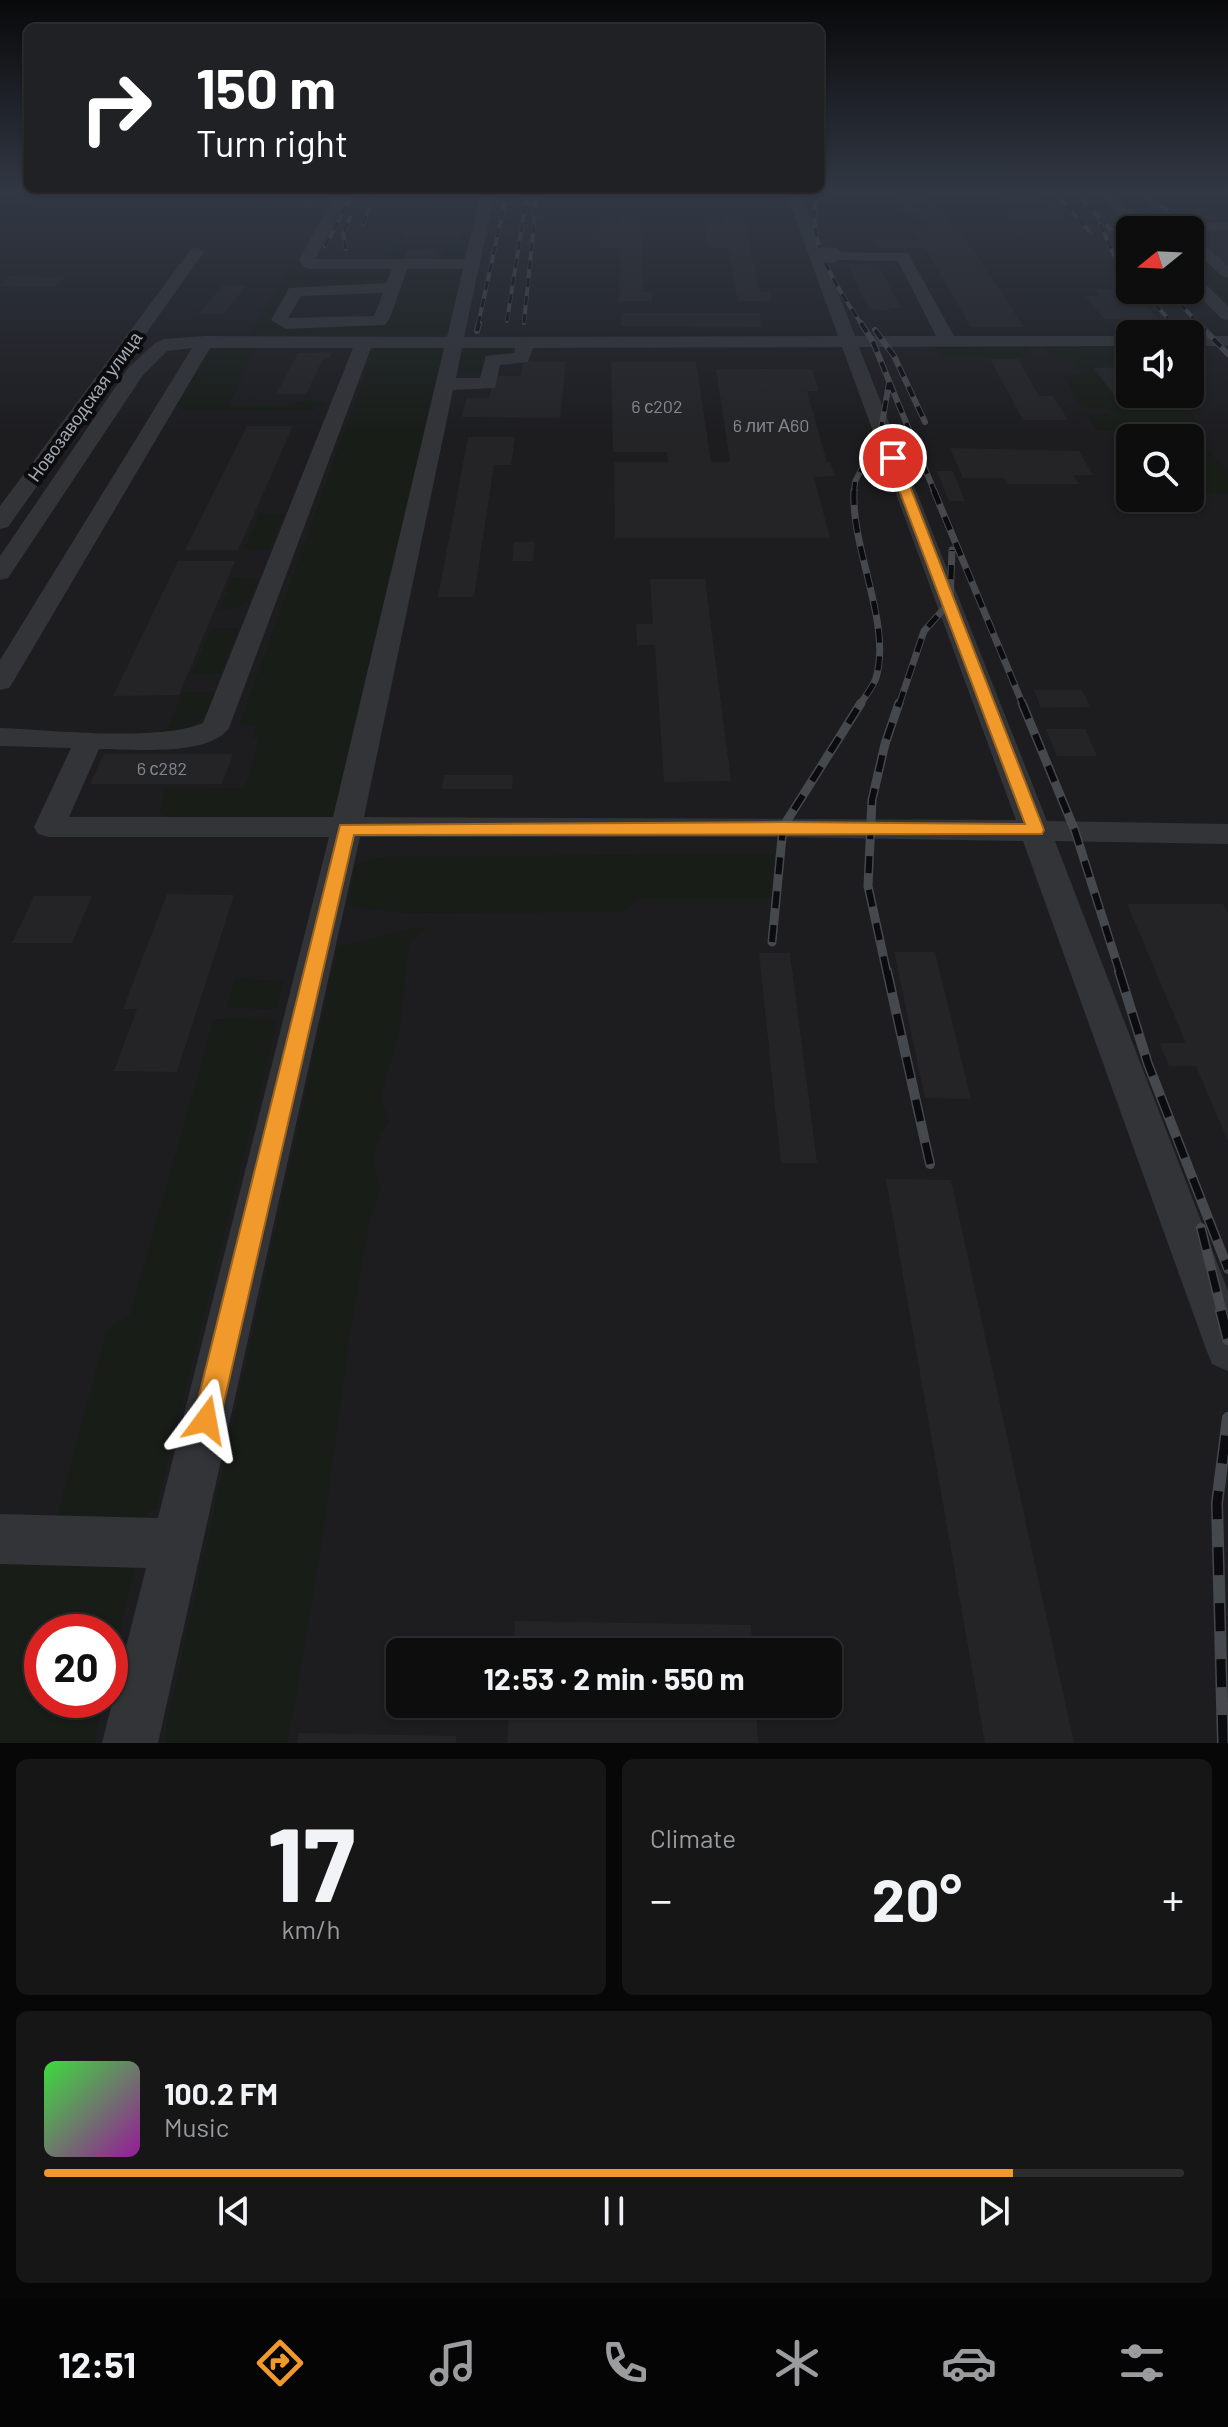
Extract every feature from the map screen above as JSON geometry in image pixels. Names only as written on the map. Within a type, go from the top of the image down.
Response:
[{"type":"street","name":"Новозаводская улица","points":[[0,522],[181,273]]},
{"type":"street","points":[[393,288],[295,291],[279,320],[286,324],[371,323],[382,318],[393,288],[398,273]]},
{"type":"street","points":[[130,1743],[346,829],[470,273]]},
{"type":"street","points":[[828,273],[848,341],[1036,830],[1228,1349]]},
{"type":"street","points":[[912,273],[948,342]]},
{"type":"street","points":[[1204,292],[1228,315]]},
{"type":"street","points":[[0,737],[174,739],[201,735],[215,728],[365,340]]},
{"type":"street","points":[[0,573],[136,371],[161,347],[170,343],[456,340],[569,358]]},
{"type":"street","points":[[0,682],[205,341]]},
{"type":"street","points":[[446,384],[488,384],[492,360],[523,349],[848,341],[1116,341]]},
{"type":"street","points":[[1204,341],[1228,341]]},
{"type":"street","points":[[89,740],[49,827],[797,827],[1228,834]]},
{"type":"street","points":[[0,1539],[177,1544]]},
{"type":"shaded area","points":[[0,273],[1116,273],[1116,304],[1204,304],[1204,273],[1228,273],[1228,1743],[0,1743]]},
{"type":"shaded area","points":[[285,273],[392,273],[391,283],[372,286],[296,288],[274,318],[370,325],[403,273],[462,273],[448,335],[251,335]]},
{"type":"shaded area","points":[[1204,273],[1220,273],[1228,281],[1228,303],[1204,280]]},
{"type":"shaded area","points":[[446,345],[336,817],[165,817],[160,811],[165,789],[245,788],[260,738],[252,738],[256,725],[240,724],[375,346]]},
{"type":"shaded area","points":[[1039,345],[1116,345],[1116,363],[1101,364],[1116,386],[1116,408],[1188,408],[1200,424],[1116,424],[1116,430],[1096,430],[1086,414],[1114,414],[1109,408],[1082,408],[1064,377],[1083,373],[1073,358],[1055,358]]},
{"type":"shaded area","points":[[935,346],[1025,346],[1033,357],[941,357]]},
{"type":"shaded area","points":[[482,348],[512,348],[511,354],[490,354],[487,373],[454,373],[459,355]]},
{"type":"shaded area","points":[[223,349],[255,349],[229,405],[282,406],[307,400],[327,404],[310,411],[186,411],[175,405],[205,356]]},
{"type":"shaded area","points":[[1204,446],[1228,473],[1228,493],[1204,493]]},
{"type":"shaded area","points":[[260,514],[284,514],[270,549],[244,549]]},
{"type":"shaded area","points":[[233,577],[259,578],[246,602],[220,609]]},
{"type":"shaded area","points":[[212,628],[239,628],[221,674],[192,674]]},
{"type":"shaded area","points":[[184,692],[216,692],[199,722],[166,732]]},
{"type":"shaded area","points":[[774,854],[772,899],[637,899],[623,912],[403,913],[348,906],[355,866],[379,857]]},
{"type":"shaded area","points":[[418,927],[424,929],[409,943],[400,1025],[381,1098],[389,1122],[379,1138],[374,1161],[381,1188],[370,1218],[351,1327],[323,1533],[286,1743],[165,1743],[338,947]]},
{"type":"shaded area","points":[[235,979],[284,981],[276,1009],[226,1008]]},
{"type":"shaded area","points":[[214,1019],[277,1020],[156,1508],[132,1526],[55,1524],[106,1333],[116,1322],[130,1315]]},
{"type":"shaded area","points":[[0,1558],[124,1563],[134,1571],[124,1614],[24,1614],[24,1718],[100,1718],[94,1743],[0,1743]]},
{"type":"building","points":[[620,273],[643,273],[643,292],[652,292],[652,301],[619,301]]},
{"type":"building","points":[[733,273],[756,273],[760,292],[769,292],[771,301],[738,301]]},
{"type":"building","points":[[851,273],[883,273],[901,308],[888,308],[890,312],[868,308]]},
{"type":"building","points":[[940,273],[988,273],[1024,327],[971,327]]},
{"type":"building","points":[[9,276],[65,277],[54,287],[0,286]]},
{"type":"building","points":[[223,285],[247,285],[223,314],[198,314]]},
{"type":"building","points":[[1095,289],[1116,289],[1116,304],[1144,304],[1159,319],[1104,319],[1085,296],[1100,296]]},
{"type":"building","points":[[621,313],[759,313],[762,327],[621,326]]},
{"type":"building","points":[[332,352],[330,358],[321,358],[306,394],[276,394],[298,353]]},
{"type":"building","points":[[990,359],[1018,359],[1039,396],[1053,396],[1068,420],[1023,420]]},
{"type":"building","points":[[523,361],[566,362],[560,418],[462,417],[466,398],[489,398],[494,376],[521,376]]},
{"type":"building","points":[[611,362],[696,362],[711,462],[730,462],[716,369],[812,369],[819,391],[807,391],[827,462],[830,462],[835,476],[814,477],[830,538],[615,538],[614,462],[668,462],[667,452],[613,452]]},
{"type":"building","points":[[1094,368],[1116,368],[1116,398]]},
{"type":"building","points":[[247,426],[293,426],[238,550],[185,550]]},
{"type":"building","points":[[468,437],[515,437],[511,465],[494,465],[474,597],[438,597]]},
{"type":"building","points":[[950,448],[1079,451],[1093,475],[1073,475],[1079,484],[1007,484],[1004,478],[963,478]]},
{"type":"building","points":[[937,471],[953,471],[965,501],[949,501]]},
{"type":"building","points":[[514,542],[535,542],[533,561],[512,561]]},
{"type":"building","points":[[178,561],[235,561],[179,695],[113,696]]},
{"type":"building","points":[[650,579],[705,579],[731,781],[664,782],[655,645],[637,645],[636,624],[653,624]]},
{"type":"building","points":[[1034,690],[1082,690],[1090,707],[1041,708]]},
{"type":"building","points":[[1046,729],[1085,729],[1097,756],[1057,756]]},
{"type":"building","points":[[104,754],[233,754],[222,784],[90,784]]},
{"type":"building","points":[[444,775],[513,775],[512,789],[442,789]]},
{"type":"building","points":[[167,894],[234,895],[177,1072],[114,1071],[137,1009],[123,1009]]},
{"type":"building","points":[[34,896],[92,896],[72,943],[12,943]]},
{"type":"building","points":[[1127,904],[1223,904],[1228,913],[1228,1141],[1196,1066],[1169,1066],[1159,1043],[1186,1043]]},
{"type":"building","points":[[894,952],[935,952],[971,1099],[925,1098]]},
{"type":"building","points":[[759,953],[790,953],[817,1163],[781,1163]]},
{"type":"building","points":[[886,1179],[951,1180],[1074,1743],[985,1743]]},
{"type":"building","points":[[515,1621],[751,1625],[752,1638],[514,1638]]},
{"type":"building","points":[[509,1718],[757,1718],[758,1743],[507,1743]]},
{"type":"building","points":[[299,1733],[456,1736],[456,1743],[297,1743]]},
{"type":"railway","points":[[478,325],[489,273]]},
{"type":"railway","points":[[507,321],[514,273]]},
{"type":"railway","points":[[524,323],[529,273]]},
{"type":"railway","points":[[830,273],[862,325]]},
{"type":"railway","points":[[1155,304],[1169,320]]},
{"type":"railway","points":[[1180,304],[1195,320]]},
{"type":"railway","points":[[477,331],[479,323]]},
{"type":"railway","points":[[861,323],[873,342],[935,493]]},
{"type":"railway","points":[[1204,329],[1228,354]]},
{"type":"railway","points":[[875,330],[894,356],[925,422]]},
{"type":"railway","points":[[854,492],[855,482],[881,429],[889,383]]},
{"type":"railway","points":[[934,491],[1023,705]]},
{"type":"railway","points":[[854,492],[858,537],[875,610],[880,657],[876,678],[860,705]]},
{"type":"railway","points":[[899,705],[924,631],[950,602],[952,550]]},
{"type":"railway","points":[[772,942],[783,827],[861,703]]},
{"type":"railway","points":[[887,973],[868,886],[872,800],[885,744],[899,703]]},
{"type":"railway","points":[[1022,703],[1075,831],[1120,973]]},
{"type":"railway","points":[[887,971],[930,1164]]},
{"type":"railway","points":[[1119,971],[1148,1064],[1228,1269]]},
{"type":"railway","points":[[1201,1228],[1222,1313]]},
{"type":"railway","points":[[1221,1311],[1228,1339]]},
{"type":"railway","points":[[1223,1743],[1217,1503],[1228,1418]]},
{"type":"route","points":[[206,1420],[346,829],[783,827],[1036,830],[893,458]]}]
